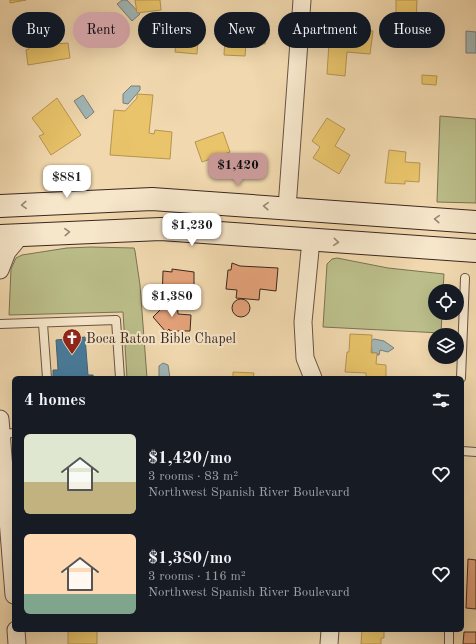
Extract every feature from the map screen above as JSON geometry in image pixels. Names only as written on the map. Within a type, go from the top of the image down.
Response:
[{"type":"main road","points":[[0,228],[8,223],[21,219],[106,212],[152,199]]},
{"type":"main road","points":[[0,206],[152,199],[476,222]]},
{"type":"main road","points":[[11,236],[155,229],[476,251]]},
{"type":"street","points":[[287,208],[302,0]]},
{"type":"street","points":[[0,270],[11,236]]},
{"type":"street","points":[[311,240],[303,322],[305,358],[312,376]]},
{"type":"street","points":[[5,428],[2,460],[12,572]]},
{"type":"street","points":[[16,632],[17,644]]},
{"type":"street","points":[[329,644],[330,632]]},
{"type":"lane","points":[[461,376],[465,278]]},
{"type":"lane","points":[[0,324],[43,324],[116,320],[120,376]]},
{"type":"lane","points":[[43,324],[47,376]]},
{"type":"lane","points":[[464,451],[476,452]]},
{"type":"lane","points":[[449,632],[449,644]]},
{"type":"green space","points":[[440,116],[476,119],[476,203],[437,202]]},
{"type":"green space","points":[[67,248],[134,248],[140,285],[147,376],[127,376],[123,312],[9,315],[11,269],[16,258],[22,255]]},
{"type":"green space","points":[[337,258],[388,268],[444,274],[443,284],[428,284],[428,320],[442,320],[441,328],[428,328],[428,332],[323,327],[327,264],[332,259]]},
{"type":"shaded area","points":[[122,0],[127,0],[138,12],[138,16],[132,21],[130,19],[130,12],[124,12],[117,4]]},
{"type":"shaded area","points":[[466,31],[476,32],[476,53],[466,53]]},
{"type":"shaded area","points":[[131,86],[140,86],[140,90],[128,104],[123,103],[123,94]]},
{"type":"shaded area","points":[[83,95],[94,112],[86,119],[74,101]]},
{"type":"shaded area","points":[[374,339],[384,341],[394,348],[388,352],[380,350],[379,355],[377,355],[377,353],[372,353],[371,341]]},
{"type":"shaded area","points":[[163,363],[168,365],[170,376],[159,376],[159,366]]},
{"type":"building: Homes","points":[[10,0],[26,0],[10,3]]},
{"type":"building: Homes","points":[[135,0],[160,0],[161,10],[137,13]]},
{"type":"building: Homes","points":[[396,0],[417,0],[417,12],[396,12]]},
{"type":"building: Homes","points":[[371,31],[373,31],[371,46]]},
{"type":"building: Homes","points":[[65,43],[68,43],[70,58],[28,65],[26,50],[65,48]]},
{"type":"building: Homes","points":[[175,48],[197,48],[197,54],[175,52]]},
{"type":"building: Homes","points":[[224,48],[246,48],[245,56],[224,55]]},
{"type":"building: Homes","points":[[329,48],[371,48],[370,54],[347,52],[345,76],[327,74]]},
{"type":"building: Homes","points":[[422,75],[437,76],[436,85],[422,84]]},
{"type":"building: Homes","points":[[137,94],[153,95],[149,133],[154,134],[155,130],[172,132],[170,159],[110,155],[114,110],[125,111],[137,98]]},
{"type":"building: Homes","points":[[57,98],[81,135],[51,155],[39,136],[44,134],[32,118]]},
{"type":"building: Homes","points":[[327,118],[345,129],[335,146],[350,155],[339,174],[313,158],[320,147],[312,141]]},
{"type":"building: Homes","points":[[223,132],[230,152],[202,162],[195,142]]},
{"type":"building: Homes","points":[[389,150],[406,152],[405,162],[420,163],[419,182],[405,181],[405,184],[385,183]]},
{"type":"building: Homes","points":[[350,334],[372,335],[371,353],[377,353],[376,364],[386,365],[386,376],[366,376],[366,373],[345,372],[347,352],[349,352]]},
{"type":"building: Homes","points":[[233,372],[254,373],[253,376],[233,376]]},
{"type":"building: Homes","points":[[68,632],[97,632],[97,644],[68,644]]},
{"type":"building: Homes","points":[[362,632],[384,632],[384,638],[381,638],[381,644],[361,644]]},
{"type":"building: Public","name":"Boca Raton Bible Chapel","points":[[85,337],[88,375],[93,376],[53,376],[53,370],[58,370],[56,340]]},
{"type":"building: Other","points":[[232,263],[240,266],[278,268],[276,291],[260,289],[259,300],[236,298],[237,290],[226,289],[228,270],[231,270]]},
{"type":"building: Other","points":[[172,269],[194,272],[194,293],[185,293],[184,303],[162,302],[163,271],[172,272]]},
{"type":"building: Other","points":[[237,299],[245,299],[250,304],[248,315],[245,317],[237,317],[232,312],[232,304]]},
{"type":"building: Other","points":[[161,301],[177,302],[178,314],[191,315],[190,331],[170,331],[169,329],[166,332],[153,317],[160,310]]},
{"type":"building: Other","points":[[468,559],[476,560],[476,609],[466,608]]},
{"type":"building: Other","points":[[464,632],[476,632],[476,644],[463,644]]},
{"type":"place","name":"Boca Raton Bible Chapel","points":[[72,355]]}]
